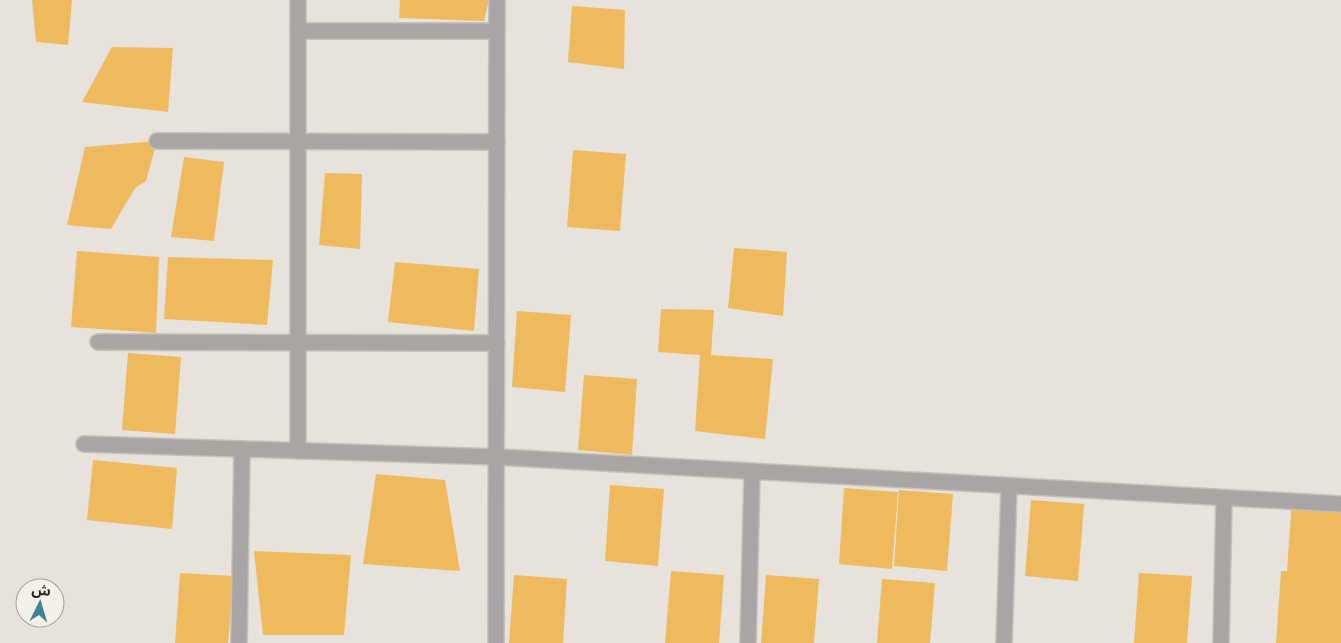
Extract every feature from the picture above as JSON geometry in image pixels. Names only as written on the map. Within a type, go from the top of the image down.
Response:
[{"type":"street","points":[[298,0],[298,451]]},
{"type":"street","points":[[496,643],[497,0]]},
{"type":"street","points":[[298,31],[497,31]]},
{"type":"street","points":[[157,141],[497,142]]},
{"type":"street","points":[[98,342],[497,343]]},
{"type":"street","points":[[84,444],[497,457],[1341,504]]},
{"type":"street","points":[[239,643],[242,449]]},
{"type":"street","points":[[748,643],[752,472]]},
{"type":"street","points":[[1004,643],[1009,486]]},
{"type":"street","points":[[1221,643],[1224,498]]},
{"type":"building","points":[[32,0],[72,0],[68,45],[36,42]]},
{"type":"building","points":[[400,0],[489,0],[484,21],[399,18]]},
{"type":"building","points":[[572,6],[625,10],[624,69],[568,62]]},
{"type":"building","points":[[112,47],[173,48],[168,112],[82,102]]},
{"type":"building","points":[[157,141],[146,181],[135,188],[111,229],[67,225],[85,147]]},
{"type":"building","points":[[573,150],[626,154],[620,231],[567,227]]},
{"type":"building","points":[[184,157],[224,162],[214,241],[171,237]]},
{"type":"building","points":[[325,173],[362,174],[360,249],[319,245]]},
{"type":"building","points":[[734,248],[787,252],[783,316],[728,308]]},
{"type":"building","points":[[77,251],[159,257],[156,333],[71,327]]},
{"type":"building","points":[[168,257],[273,260],[267,325],[164,319]]},
{"type":"building","points":[[395,262],[479,269],[474,331],[388,322]]},
{"type":"building","points":[[661,309],[714,310],[711,355],[773,359],[765,439],[695,431],[700,355],[658,352]]},
{"type":"building","points":[[517,311],[571,315],[565,392],[512,387]]},
{"type":"building","points":[[128,353],[181,357],[175,434],[122,430]]},
{"type":"building","points":[[584,375],[637,379],[632,455],[578,450]]},
{"type":"building","points":[[93,460],[177,468],[172,529],[87,520]]},
{"type":"building","points":[[376,474],[445,480],[460,571],[363,564]]},
{"type":"building","points":[[610,485],[664,489],[658,566],[605,561]]},
{"type":"building","points":[[844,488],[898,492],[892,569],[839,564]]},
{"type":"building","points":[[899,490],[953,494],[947,571],[894,566]]},
{"type":"building","points":[[1031,500],[1084,504],[1078,581],[1025,576]]},
{"type":"building","points":[[1292,500],[1341,504],[1341,643],[1276,643],[1281,571],[1287,571]]},
{"type":"building","points":[[254,551],[351,555],[344,635],[263,635]]},
{"type":"building","points":[[671,571],[724,575],[719,643],[665,643]]},
{"type":"building","points":[[180,573],[234,576],[228,643],[175,643]]},
{"type":"building","points":[[1139,573],[1192,576],[1187,643],[1134,643]]},
{"type":"building","points":[[514,575],[567,579],[563,643],[509,643]]},
{"type":"building","points":[[766,575],[819,579],[814,643],[761,643]]},
{"type":"building","points":[[882,579],[935,583],[930,643],[877,643]]}]
